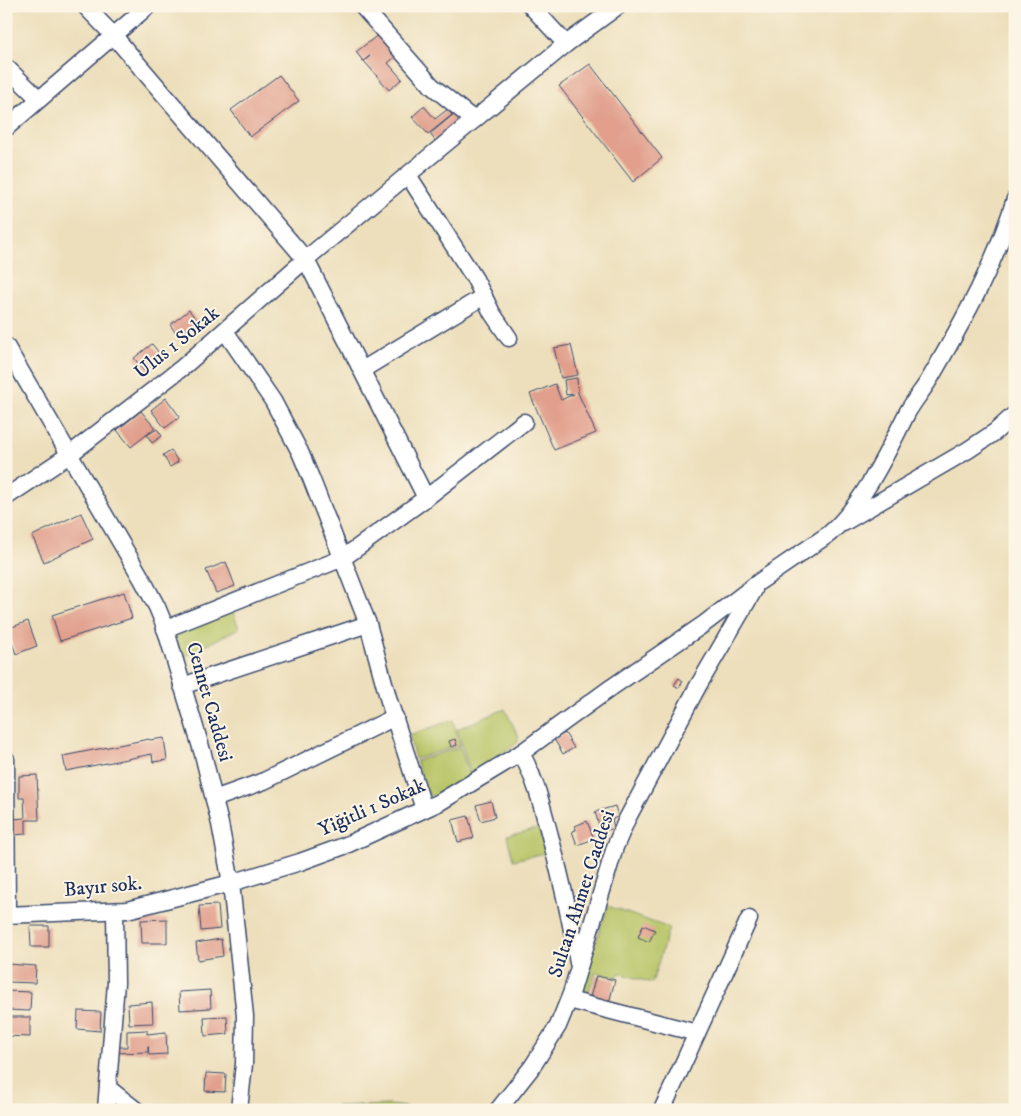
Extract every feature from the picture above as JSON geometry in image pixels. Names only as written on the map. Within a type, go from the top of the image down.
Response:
[{"type":"street","points":[[84,6],[113,35],[307,259],[426,498]]},
{"type":"street","points":[[6,128],[148,6]]},
{"type":"street","points":[[362,6],[432,86],[474,120]]},
{"type":"street","points":[[531,6],[566,44]]},
{"type":"street","name":"Ulus 1 Sokak","points":[[6,497],[69,455],[183,367],[307,259],[474,120],[566,44],[618,6]]},
{"type":"street","points":[[6,67],[39,99]]},
{"type":"street","points":[[408,175],[475,280],[492,313],[509,338]]},
{"type":"street","points":[[839,525],[888,453],[908,412],[931,378],[978,292],[990,267],[1015,199]]},
{"type":"street","points":[[362,370],[484,296]]},
{"type":"street","points":[[225,331],[258,377],[287,427],[311,478],[368,624],[424,809]]},
{"type":"street","name":"Cennet Caddesi","points":[[6,346],[142,579],[157,607],[165,629],[203,754],[226,851],[231,883],[245,1016],[244,1064],[239,1110]]},
{"type":"street","points":[[839,525],[872,508],[968,450],[995,432],[1015,414]]},
{"type":"street","points":[[165,629],[342,558],[426,498],[524,422]]},
{"type":"street","name":"Yiğitli 1 Sokak","points":[[231,883],[300,862],[344,846],[466,788],[522,753],[612,687],[704,624],[839,525]]},
{"type":"street","name":"Sultan Ahmet Caddesi","points":[[498,1110],[532,1068],[558,1026],[579,968],[615,847],[627,819],[698,686],[759,582]]},
{"type":"street","points":[[182,686],[368,624]]},
{"type":"street","points":[[214,799],[264,780],[395,717]]},
{"type":"street","points":[[522,753],[537,788],[566,900],[579,968]]},
{"type":"street","points":[[6,759],[6,915]]},
{"type":"street","name":"Bayır sok.","points":[[6,915],[127,910],[231,883]]},
{"type":"street","points":[[106,1110],[116,983],[115,911]]},
{"type":"street","points":[[662,1110],[750,919]]},
{"type":"street","points":[[568,1000],[697,1033]]},
{"type":"street","points":[[108,1088],[136,1110]]},
{"type":"green space","points":[[231,607],[239,628],[180,659],[172,631]]},
{"type":"green space","points":[[505,709],[519,737],[516,744],[471,776],[457,729]]},
{"type":"green space","points":[[453,720],[460,745],[415,759],[409,735]]},
{"type":"green space","points":[[460,747],[470,777],[434,797],[428,794],[416,761]]},
{"type":"green space","points":[[539,828],[546,853],[513,860],[507,836]]},
{"type":"green space","points":[[608,906],[669,928],[652,983],[619,973],[617,978],[596,972],[587,996],[578,994]]},
{"type":"green space","points":[[362,1105],[362,1110],[336,1110],[335,1106]]},
{"type":"green space","points":[[389,1105],[423,1109],[365,1110],[364,1106]]},
{"type":"building","points":[[379,34],[397,55],[388,63],[402,79],[389,90],[364,61],[370,56],[363,61],[356,52]]},
{"type":"building","points":[[590,64],[662,158],[633,182],[559,86]]},
{"type":"building","points":[[279,75],[299,101],[250,137],[231,110]]},
{"type":"building","points":[[424,106],[435,119],[448,109],[452,115],[428,134],[412,117]]},
{"type":"building","points":[[460,109],[467,118],[437,143],[430,134]]},
{"type":"building","points":[[189,310],[201,326],[181,340],[170,325]]},
{"type":"building","points":[[152,344],[164,359],[146,373],[134,358]]},
{"type":"building","points":[[571,345],[578,375],[561,378],[554,348]]},
{"type":"building","points":[[577,378],[578,393],[596,433],[554,450],[530,394],[555,384],[561,400],[574,394],[566,395],[564,380]]},
{"type":"building","points":[[166,398],[180,417],[165,428],[151,410]]},
{"type":"building","points":[[141,411],[155,428],[131,447],[117,430]]},
{"type":"building","points":[[157,429],[162,436],[152,443],[147,435]]},
{"type":"building","points":[[171,450],[178,462],[170,467],[163,455]]},
{"type":"building","points":[[81,513],[93,539],[44,562],[32,536]]},
{"type":"building","points":[[226,562],[235,586],[216,593],[206,570]]},
{"type":"building","points":[[124,592],[132,618],[60,641],[52,615]]},
{"type":"building","points":[[28,621],[37,646],[16,654],[7,629]]},
{"type":"building","points":[[679,678],[683,681],[679,688],[674,685]]},
{"type":"building","points":[[565,733],[574,748],[563,754],[554,739]]},
{"type":"building","points":[[164,738],[167,760],[153,762],[152,754],[66,771],[63,756],[149,739]]},
{"type":"building","points":[[455,739],[457,745],[451,747],[449,741]]},
{"type":"building","points":[[37,775],[39,820],[26,820],[26,834],[13,835],[13,819],[25,818],[24,798],[19,798],[19,776]]},
{"type":"building","points":[[491,801],[495,817],[481,821],[476,805]]},
{"type":"building","points":[[615,806],[618,817],[612,819],[614,828],[601,832],[595,812]]},
{"type":"building","points":[[468,816],[474,838],[458,842],[452,820]]},
{"type":"building","points":[[587,821],[594,839],[577,845],[572,831],[576,830],[575,826]]},
{"type":"building","points":[[218,905],[220,929],[201,931],[199,906]]},
{"type":"building","points":[[167,919],[167,943],[142,943],[141,920]]},
{"type":"building","points":[[643,925],[655,930],[649,942],[638,937]]},
{"type":"building","points":[[30,926],[49,926],[49,947],[31,947]]},
{"type":"building","points":[[221,939],[223,956],[198,960],[196,943]]},
{"type":"building","points":[[8,964],[36,966],[35,983],[8,982]]},
{"type":"building","points":[[596,976],[615,980],[609,1003],[590,997]]},
{"type":"building","points":[[210,990],[211,1008],[180,1010],[179,992]]},
{"type":"building","points":[[6,991],[31,992],[30,1011],[6,1010]]},
{"type":"building","points":[[152,1002],[153,1023],[129,1024],[128,1004]]},
{"type":"building","points":[[78,1011],[101,1012],[100,1031],[77,1029]]},
{"type":"building","points":[[227,1016],[228,1034],[205,1036],[204,1017]]},
{"type":"building","points":[[6,1017],[30,1017],[30,1037],[6,1036]]},
{"type":"building","points":[[147,1030],[147,1034],[166,1032],[167,1054],[149,1055],[148,1046],[148,1052],[115,1053],[114,1047],[127,1047],[127,1031]]},
{"type":"building","points":[[206,1073],[226,1074],[225,1092],[205,1091]]}]
